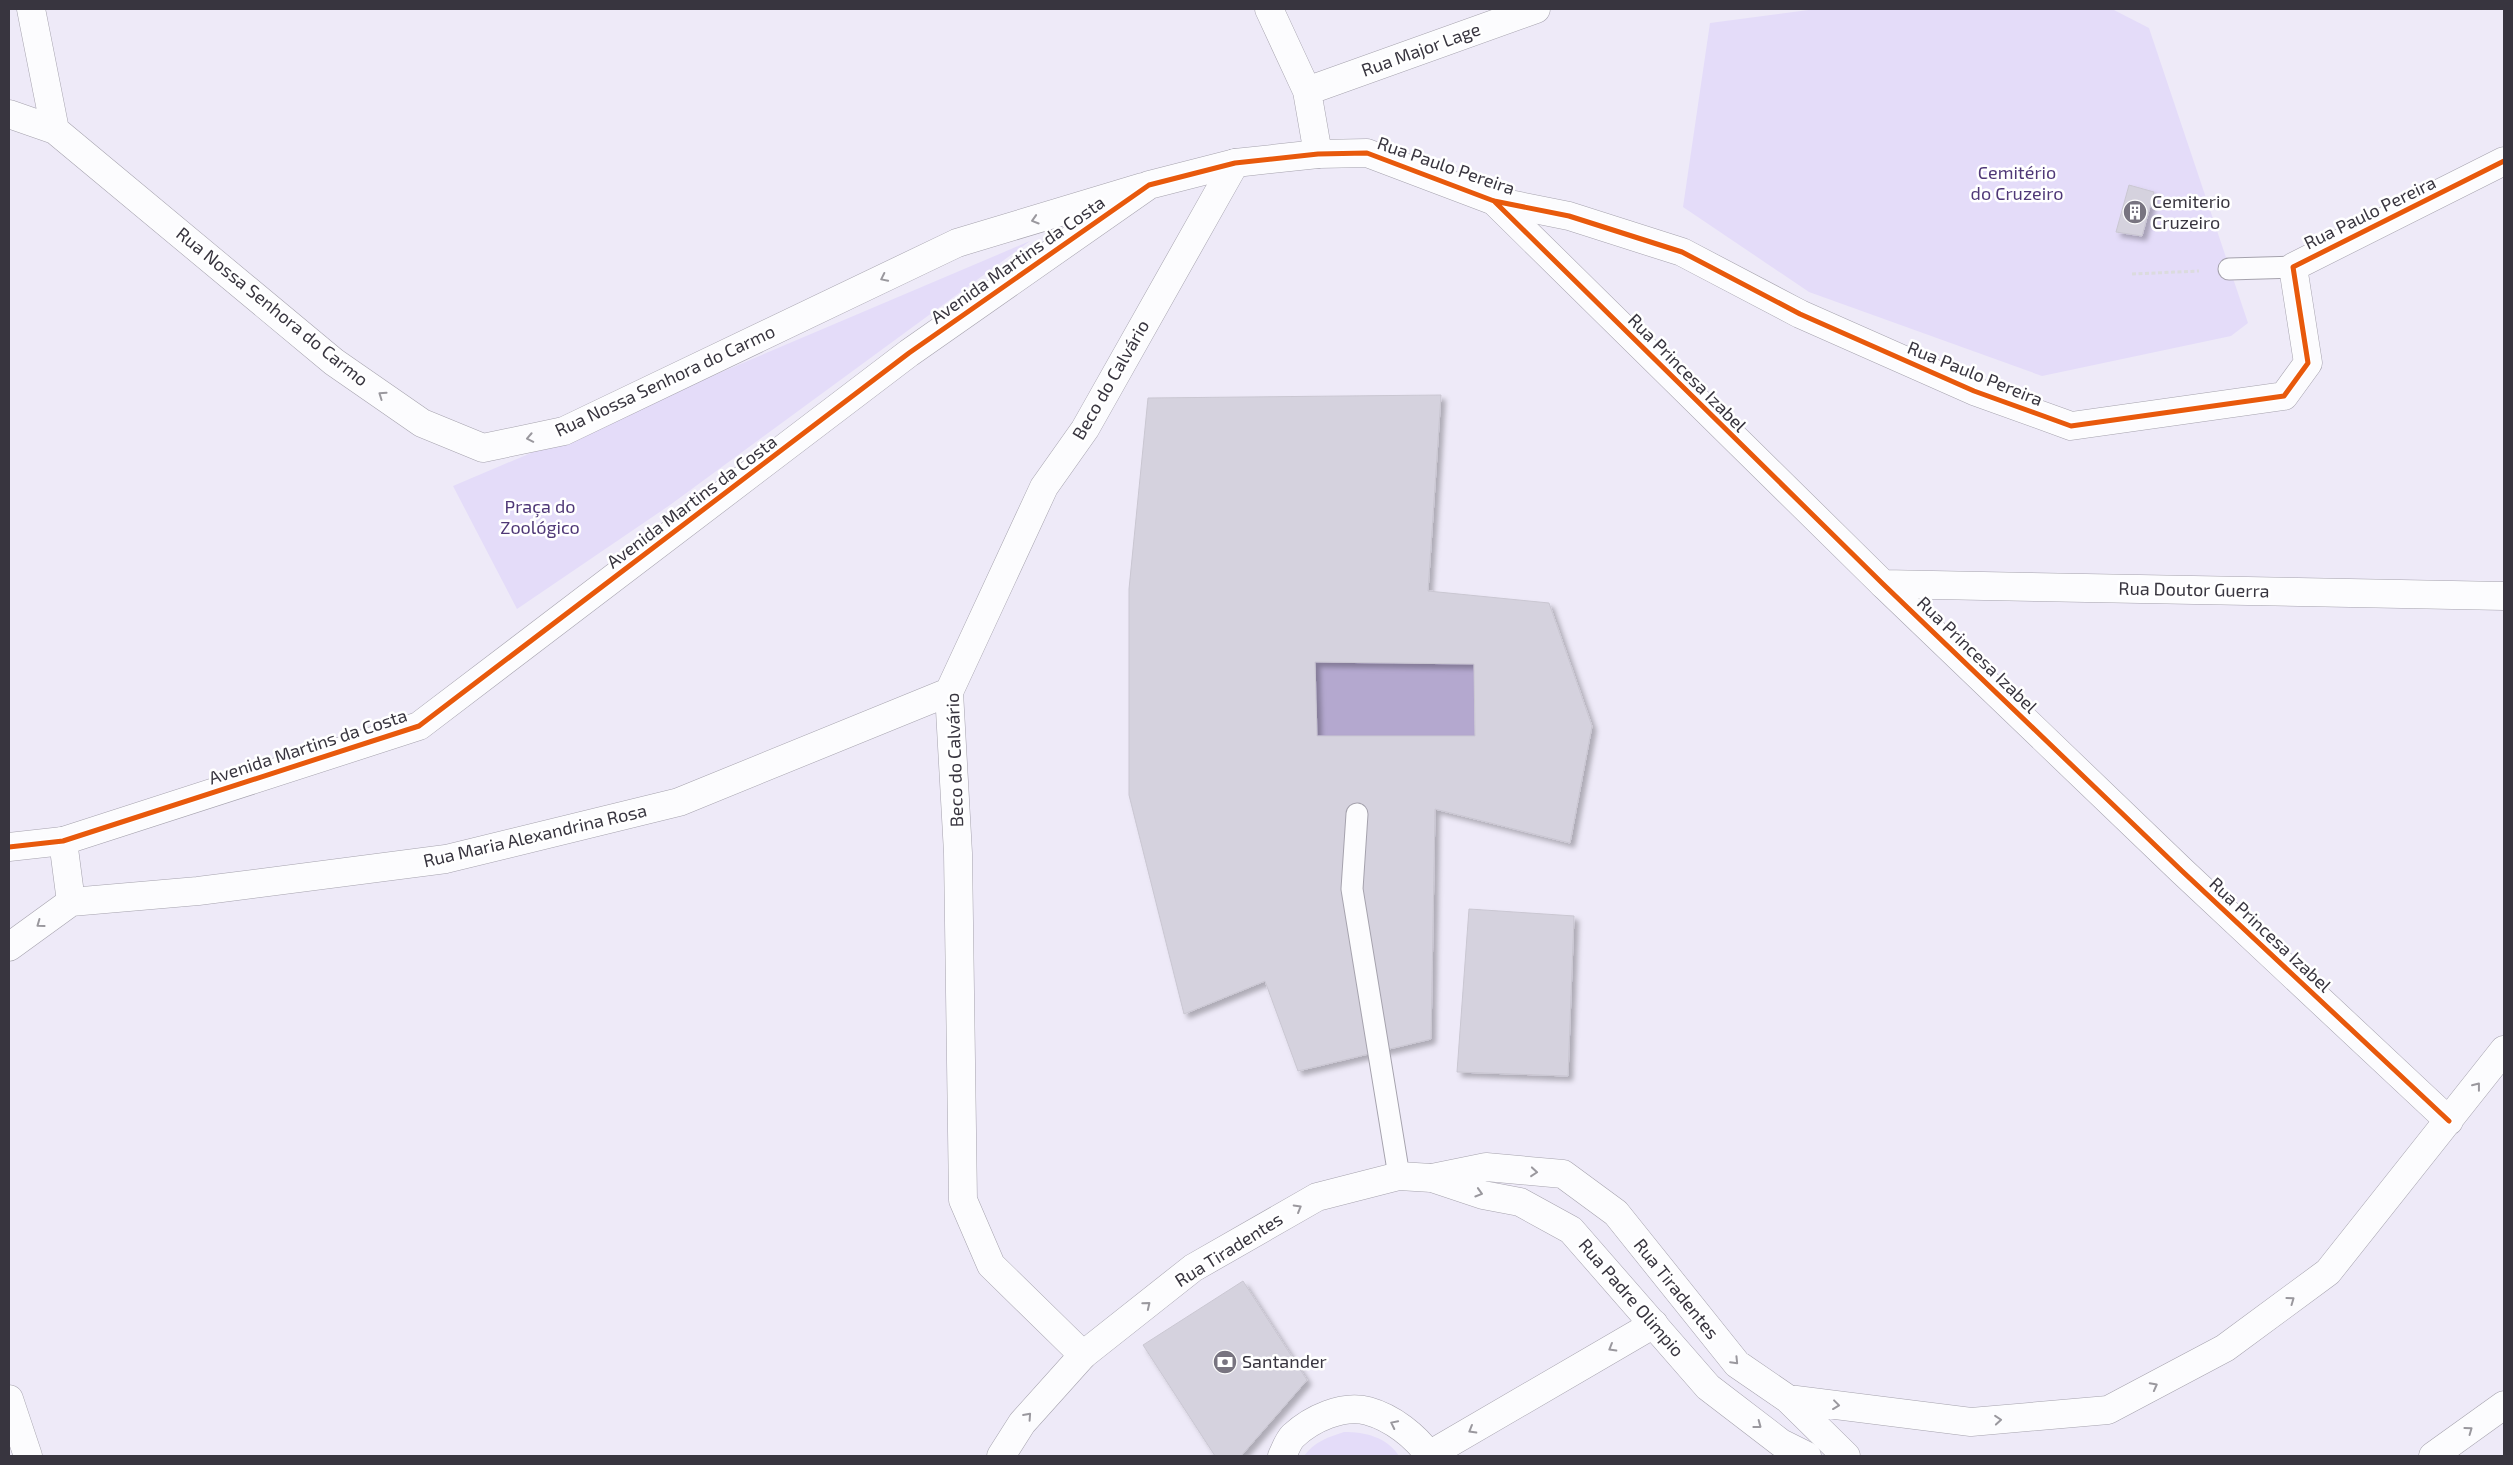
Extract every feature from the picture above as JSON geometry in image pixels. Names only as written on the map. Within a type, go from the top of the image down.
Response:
[{"type":"street","points":[[31,9],[55,130]]},
{"type":"street","points":[[1269,9],[1307,91],[1318,154]]},
{"type":"street","name":"Rua Major Lage","points":[[1307,91],[1536,9]]},
{"type":"street","points":[[9,114],[55,130]]},
{"type":"street","name":"Rua Nossa Senhora do Carmo","points":[[55,130],[334,362],[422,423],[482,448],[564,432],[957,244],[1149,185]]},
{"type":"street","name":"Rua Paulo Pereira","points":[[1318,154],[1367,153],[1494,201],[1569,216],[1682,252],[1808,318],[1974,391],[2071,426],[2284,396],[2308,363],[2293,267],[2504,161]]},
{"type":"street","name":"Avenida Martins da Costa","points":[[9,847],[63,841],[419,726],[909,353],[1149,185],[1235,163],[1318,154]]},
{"type":"street","name":"Beco do Calvário","points":[[1083,1355],[991,1265],[963,1200],[958,853],[949,692],[1044,487],[1085,429],[1235,163]]},
{"type":"street","name":"Rua Princesa Izabel","points":[[1494,201],[1883,584],[2182,871],[2449,1121]]},
{"type":"street","name":"Rua Doutor Guerra","points":[[1883,584],[2504,596]]},
{"type":"street","name":"Rua Maria Alexandrina Rosa","points":[[71,902],[198,891],[446,859],[680,802],[949,692]]},
{"type":"street","points":[[9,947],[71,902],[63,841]]},
{"type":"street","points":[[1788,1399],[1971,1422],[2108,1410],[2225,1348],[2328,1272],[2504,1050]]},
{"type":"street","name":"Rua Tiradentes","points":[[1001,1456],[1022,1423],[1083,1355],[1193,1268],[1317,1197],[1399,1176],[1432,1178],[1486,1167],[1563,1174],[1616,1213],[1737,1364],[1788,1399],[1846,1456]]},
{"type":"street","name":"Rua Padre Olimpio","points":[[1432,1178],[1484,1195],[1520,1202],[1571,1230],[1708,1387],[1782,1443],[1807,1456]]},
{"type":"street","points":[[1282,1456],[1292,1437],[1311,1422],[1338,1411],[1367,1411],[1404,1429],[1430,1456],[1654,1324]]},
{"type":"street","points":[[9,1399],[28,1456]]},
{"type":"street","points":[[2433,1456],[2504,1405]]},
{"type":"lane","points":[[2229,269],[2293,267]]},
{"type":"lane","points":[[1356,814],[1352,889],[1399,1176]]},
{"type":"path","points":[[2132,274],[2229,269]]},
{"type":"green space","name":"Cemitério do Cruzeiro","points":[[1816,9],[2112,9],[2149,28],[2248,323],[2231,336],[2042,376],[1809,292],[1683,207],[1710,23]]},
{"type":"green space","name":"Praça do Zoológico","points":[[1030,241],[670,505],[517,609],[453,486]]},
{"type":"green space","points":[[1344,1432],[1360,1433],[1382,1440],[1399,1456],[1304,1456],[1327,1438]]},
{"type":"shaded area","points":[[1315,662],[1474,664],[1475,736],[1317,736]]},
{"type":"building","name":"Cemiterio Cruzeiro","points":[[2129,185],[2154,192],[2142,236],[2116,232]]},
{"type":"building","points":[[1441,395],[1428,591],[1549,603],[1592,726],[1570,843],[1435,809],[1431,1039],[1298,1071],[1265,981],[1184,1014],[1129,795],[1129,589],[1148,398]],"holes":[[[1315,662],[1474,664],[1475,736],[1317,736]]]},
{"type":"building","points":[[1469,909],[1574,916],[1568,1076],[1457,1072]]},
{"type":"building","name":"Santander","points":[[1243,1281],[1307,1380],[1241,1456],[1215,1456],[1143,1345]]},
{"type":"cycle path","points":[[9,847],[63,841],[419,726],[909,353],[1149,185],[1235,163],[1318,154],[1367,153],[1494,201],[1569,216],[1682,252],[1800,314],[1974,391],[2071,426],[2284,396],[2308,363],[2293,267],[2504,161]]},
{"type":"cycle path","points":[[1494,201],[1883,584],[2182,871],[2449,1121]]},
{"type":"place","name":"Cemiterio Cruzeiro","points":[[2135,212]]},
{"type":"place","name":"Santander","points":[[1225,1362]]}]
